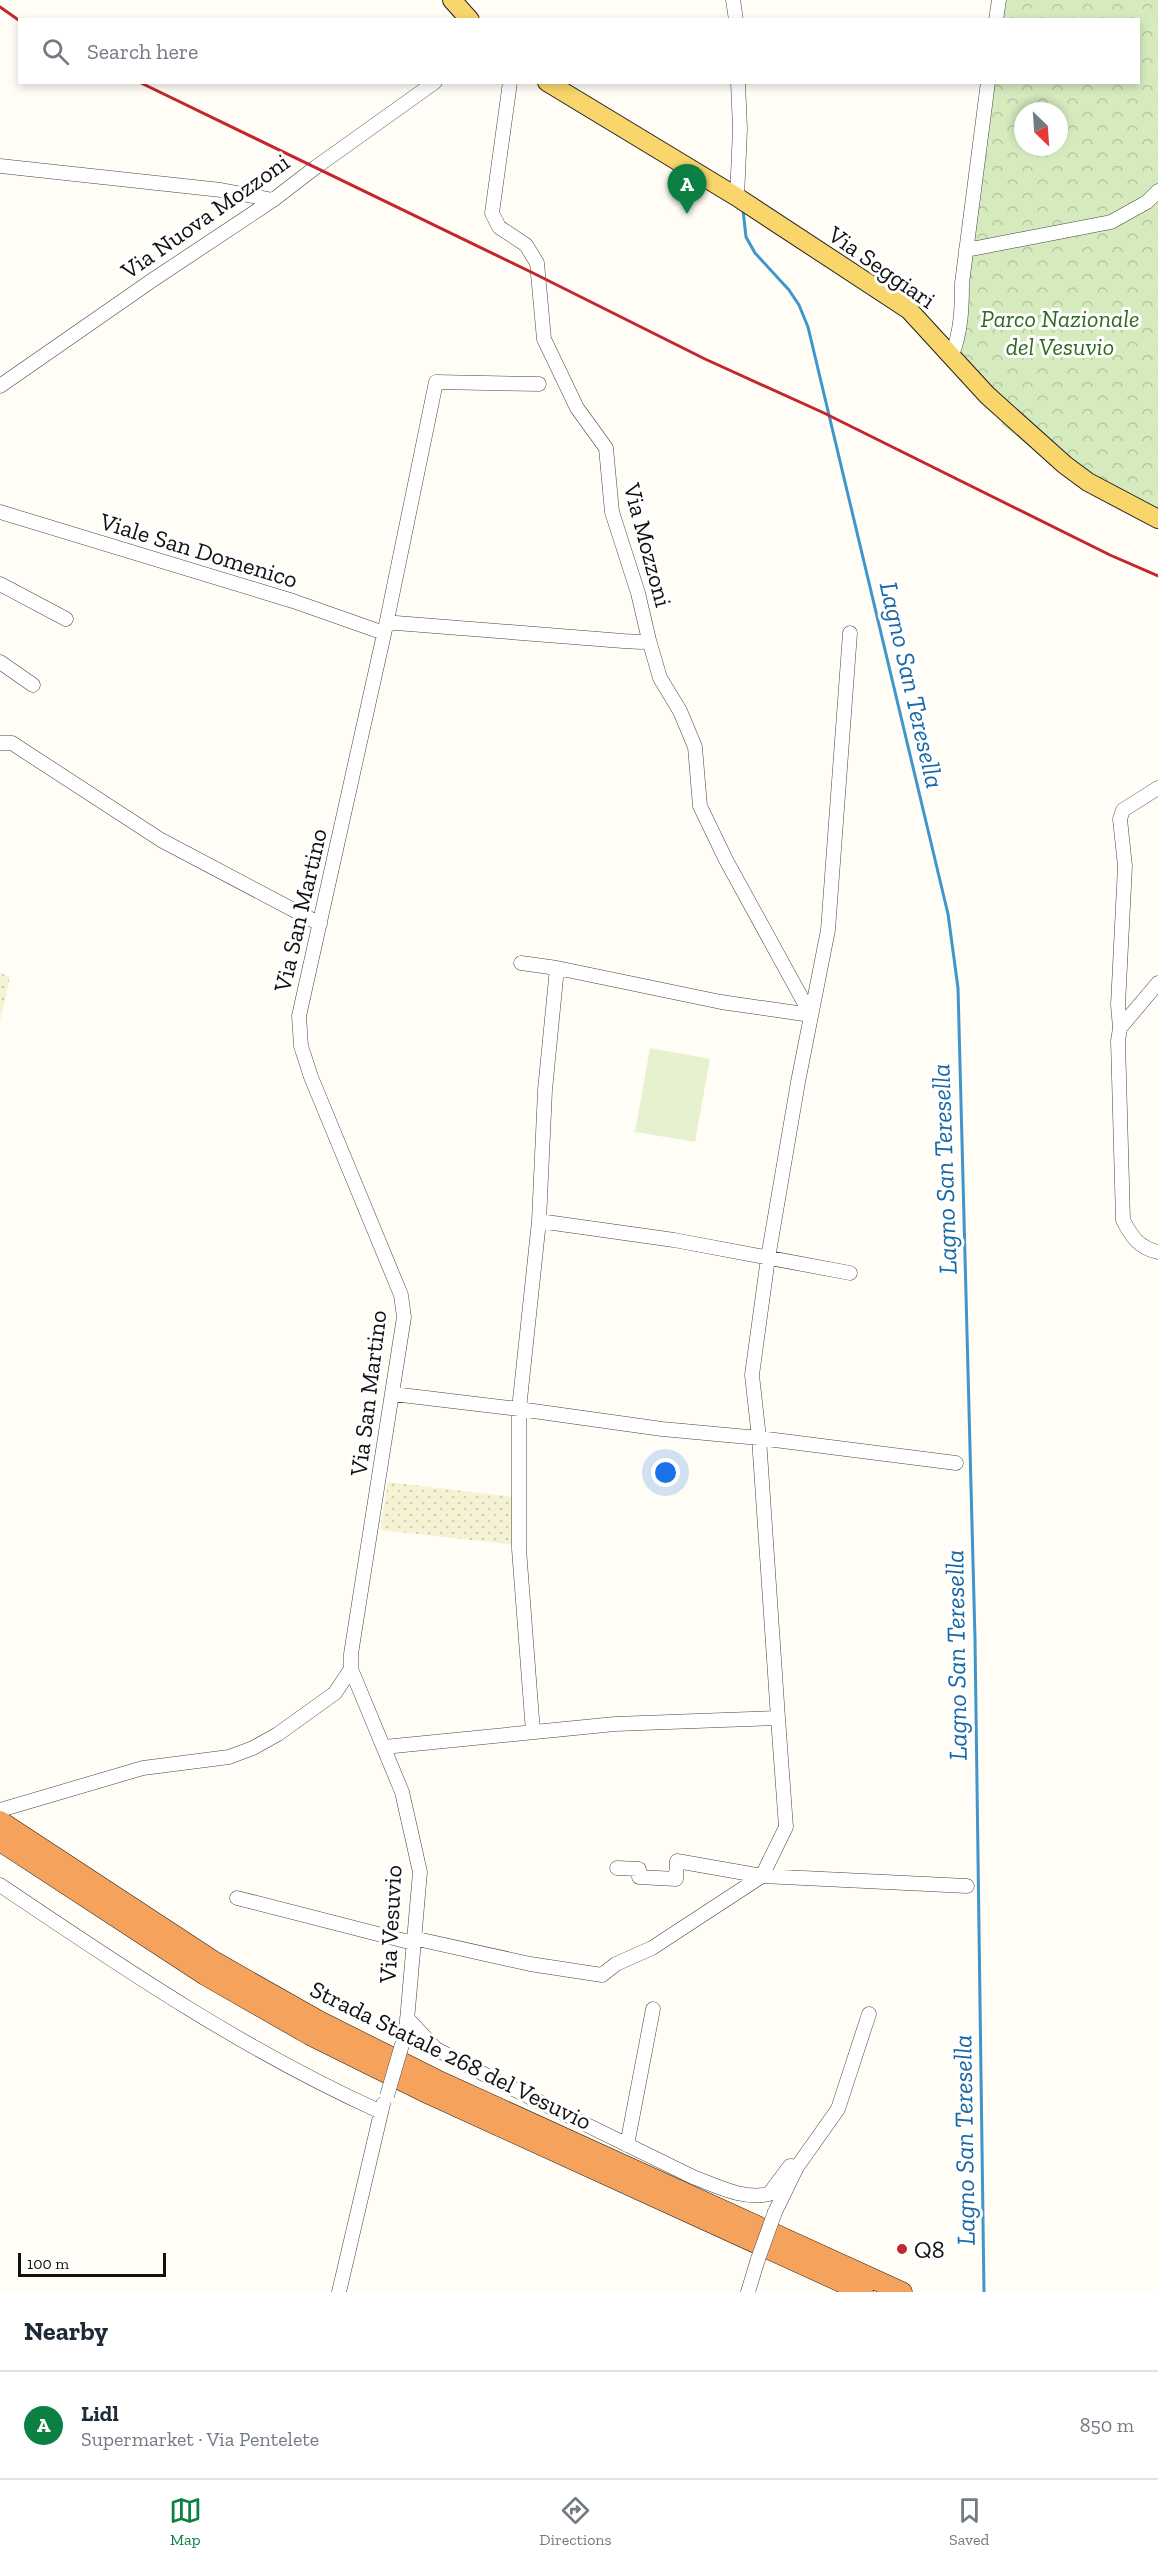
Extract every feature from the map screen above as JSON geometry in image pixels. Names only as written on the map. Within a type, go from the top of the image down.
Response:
[{"type":"highway","name":"Strada Statale 268 del Vesuvio","points":[[0,1821],[215,1962],[328,2026],[437,2080],[902,2292]]},
{"type":"highway","name":"Strada Statale 268 del Vesuvio","points":[[0,1841],[205,1975],[310,2035],[429,2094],[863,2292]]},
{"type":"main road","points":[[452,0],[468,18]]},
{"type":"main road","name":"Via Seggiari","points":[[550,84],[738,198],[909,310],[987,394],[1065,465],[1088,483],[1158,519]]},
{"type":"street","points":[[733,0],[736,18]]},
{"type":"street","points":[[996,18],[999,0]]},
{"type":"street","name":"Via Nuova Mozzoni","points":[[0,386],[273,200],[432,84]]},
{"type":"street","name":"Via Mozzoni","points":[[385,629],[396,623],[623,641],[641,642],[649,639],[638,593],[612,512],[608,489],[606,448],[577,408],[544,339],[537,263],[526,245],[499,227],[492,213],[510,84]]},
{"type":"street","points":[[738,84],[740,129],[738,198]]},
{"type":"street","points":[[952,355],[957,342],[962,313],[966,250],[988,84]]},
{"type":"street","points":[[0,165],[221,190],[273,200]]},
{"type":"street","points":[[966,250],[1111,222],[1146,202],[1158,190]]},
{"type":"street","name":"Via San Martino","points":[[0,1810],[143,1768],[220,1758],[253,1748],[278,1734],[335,1693],[351,1669],[351,1654],[404,1317],[401,1295],[311,1077],[301,1046],[299,1016],[385,629],[436,382],[539,384]]},
{"type":"street","name":"Viale San Domenico","points":[[0,512],[385,629]]},
{"type":"street","points":[[0,584],[66,619]]},
{"type":"street","points":[[237,1898],[413,1941],[530,1964],[602,1975],[616,1964],[652,1948],[762,1876],[786,1827],[759,1438],[752,1374],[768,1258],[828,930],[850,633]]},
{"type":"street","points":[[649,639],[660,678],[680,711],[695,747],[700,806],[726,860],[812,1015]]},
{"type":"street","points":[[0,662],[33,685]]},
{"type":"street","points":[[0,743],[12,743],[161,840],[320,924]]},
{"type":"street","points":[[1158,789],[1123,810],[1120,819],[1125,866],[1118,1005],[1123,1220],[1131,1236],[1141,1246],[1158,1252]]},
{"type":"street","points":[[521,963],[557,968],[721,1002],[812,1015]]},
{"type":"street","points":[[533,1732],[519,1549],[519,1409],[539,1221],[545,1090],[557,968]]},
{"type":"street","points":[[1120,1028],[1158,983]]},
{"type":"street","points":[[539,1221],[674,1240],[850,1273]]},
{"type":"street","points":[[393,1394],[662,1429],[759,1438],[956,1463]]},
{"type":"street","name":"Via Vesuvio","points":[[339,2292],[380,2111],[387,2096],[401,2048],[407,2018],[420,1872],[402,1792],[351,1669]]},
{"type":"street","points":[[384,1747],[615,1724],[778,1718]]},
{"type":"street","points":[[617,1868],[639,1869],[639,1877],[676,1879],[677,1861],[762,1876],[967,1886]]},
{"type":"street","points":[[0,1885],[158,1991],[234,2037],[317,2082],[380,2111]]},
{"type":"street","points":[[627,2145],[653,2009]]},
{"type":"street","points":[[748,2292],[775,2212],[797,2167],[838,2109],[869,2014]]},
{"type":"street","points":[[407,2018],[436,2049],[627,2145],[725,2190],[756,2197],[769,2194],[790,2166],[797,2167]]},
{"type":"shaded area","points":[[0,973],[10,977],[0,1021]]},
{"type":"shaded area","points":[[388,1482],[515,1497],[516,1545],[380,1530]]},
{"type":"green space","name":"Parco Nazionale del Vesuvio","points":[[998,0],[1158,0],[1158,525],[1080,486],[1001,424],[1003,418],[953,372],[987,84],[1140,84],[1140,18],[995,18]]},
{"type":"green space","points":[[650,1048],[710,1059],[695,1142],[635,1132]]},
{"type":"waterway","name":"Lagno San Teresella","points":[[743,210],[746,237],[755,253],[789,290],[799,305],[808,327],[948,914],[958,988],[975,1639],[984,2292]]},
{"type":"railway","points":[[0,7],[18,20]]},
{"type":"railway","points":[[143,84],[705,359],[824,413],[1110,555],[1158,576]]},
{"type":"place","name":"Lidl","points":[[687,214]]},
{"type":"place","name":"Q8","points":[[902,2249]]}]
